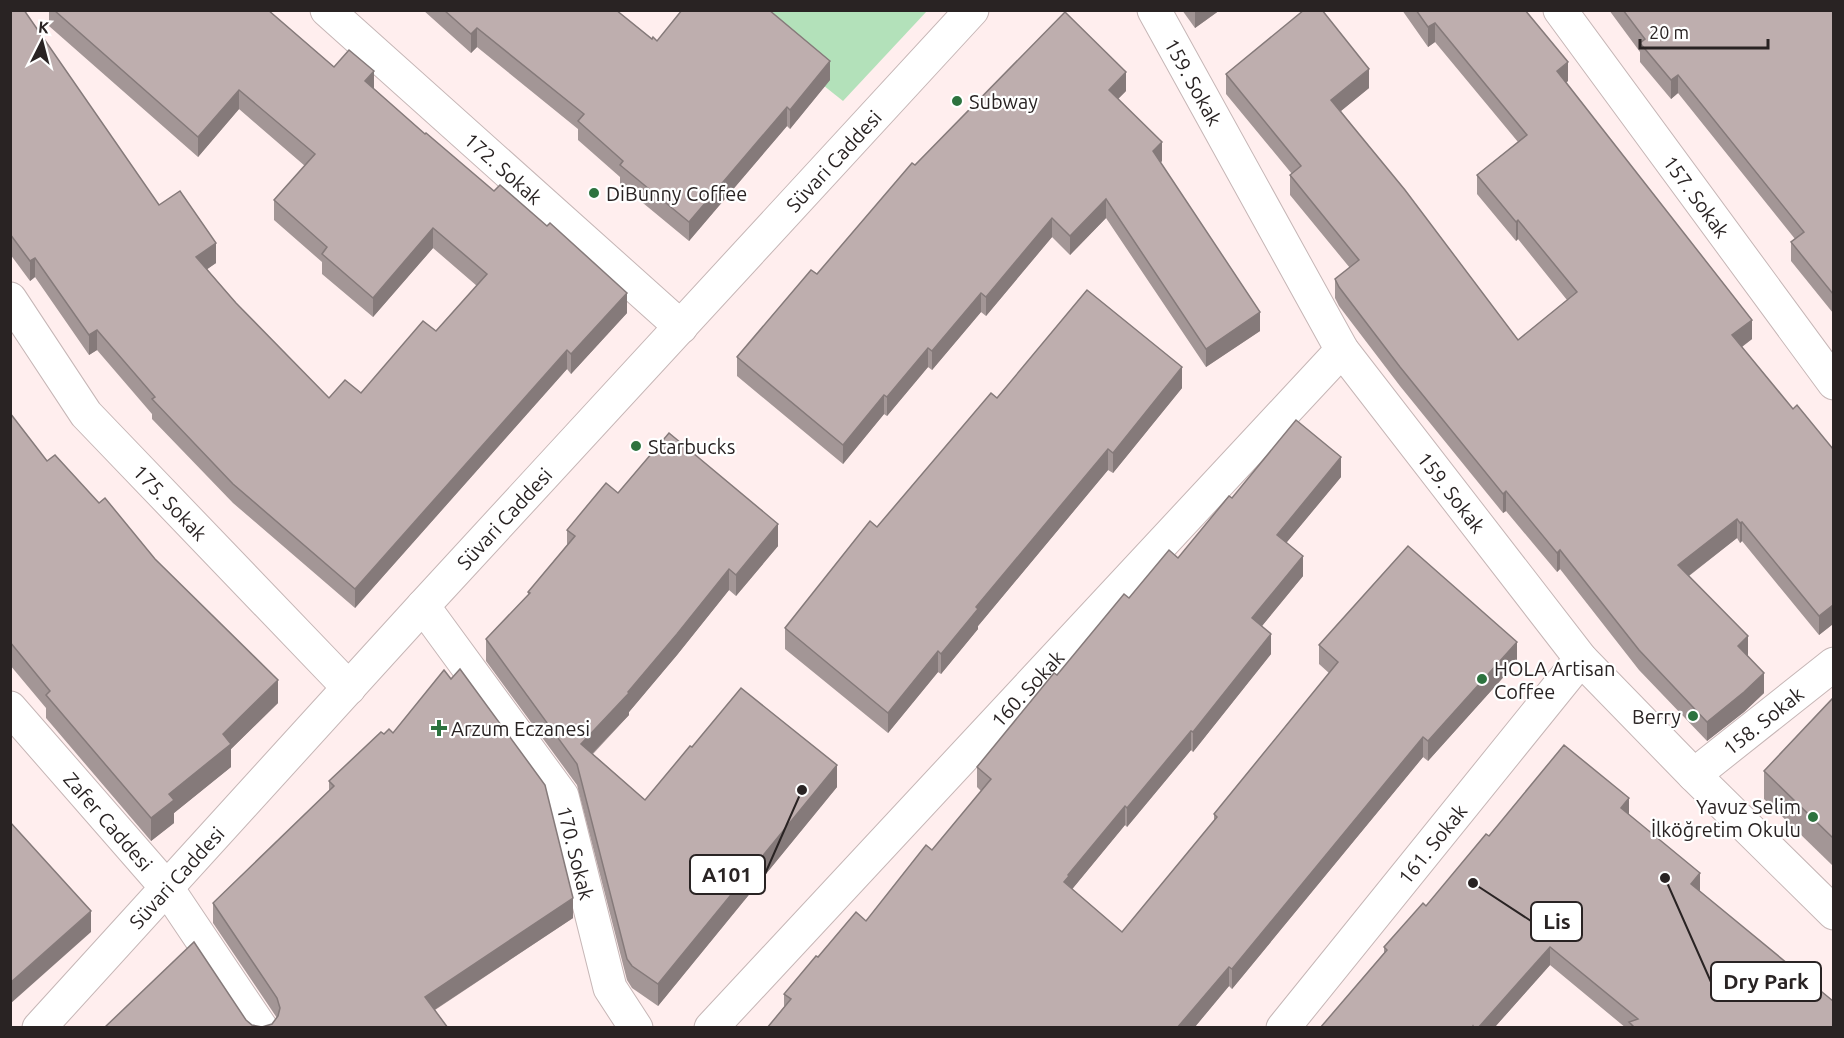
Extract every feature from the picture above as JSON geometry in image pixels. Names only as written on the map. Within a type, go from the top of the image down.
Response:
[{"type":"street","name":"172. Sokak","points":[[327,10],[681,327]]},
{"type":"street","name":"Süvari Caddesi","points":[[39,1028],[423,606],[972,10]]},
{"type":"street","name":"159. Sokak","points":[[1154,10],[1342,350],[1581,658],[1694,775],[1833,913]]},
{"type":"street","name":"157. Sokak","points":[[1560,10],[1833,383]]},
{"type":"street","name":"175. Sokak","points":[[10,299],[87,414],[349,688]]},
{"type":"street","name":"160. Sokak","points":[[711,1028],[1342,350]]},
{"type":"street","name":"170. Sokak","points":[[423,606],[562,796],[610,988],[636,1028]]},
{"type":"street","name":"161. Sokak","points":[[1283,1028],[1581,658]]},
{"type":"street","name":"158. Sokak","points":[[1694,775],[1833,664]]},
{"type":"street","name":"Zafer Caddesi","points":[[10,708],[167,888],[261,1028]]},
{"type":"green space","points":[[730,11],[927,11],[843,101]]},
{"type":"building","points":[[10,10],[24,10],[159,205],[180,191],[216,243],[196,257],[236,303],[329,398],[345,380],[361,393],[423,321],[436,331],[487,274],[433,228],[373,298],[322,254],[327,247],[274,200],[315,154],[239,90],[198,137],[54,10],[268,10],[334,67],[349,50],[374,71],[365,81],[425,134],[494,191],[500,185],[547,226],[550,223],[627,293],[571,354],[567,350],[355,589],[233,484],[152,399],[155,397],[97,330],[89,335],[35,258],[30,261],[10,234]]},
{"type":"building","points":[[444,10],[616,10],[657,41],[682,10],[769,10],[830,61],[790,110],[787,107],[689,222],[620,165],[623,161],[578,121],[584,114],[477,28],[471,34]]},
{"type":"building","points":[[1304,10],[1322,10],[1369,69],[1331,100],[1405,190],[1518,340],[1577,292],[1518,220],[1516,222],[1477,175],[1527,135],[1435,23],[1428,27],[1416,10],[1525,10],[1568,62],[1557,71],[1752,320],[1732,335],[1793,409],[1797,405],[1833,449],[1833,605],[1819,616],[1742,522],[1740,523],[1737,519],[1678,565],[1748,636],[1738,646],[1764,673],[1707,722],[1639,650],[1560,550],[1557,553],[1506,491],[1503,494],[1400,367],[1339,287],[1335,279],[1359,260],[1290,175],[1301,166],[1226,74]]},
{"type":"building","points":[[1623,10],[1833,10],[1833,294],[1791,242],[1804,232],[1678,75],[1671,80],[1640,43],[1645,39]]},
{"type":"building","points":[[1065,12],[1126,72],[1109,90],[1162,142],[1153,151],[1260,312],[1206,349],[1106,199],[1070,236],[1052,218],[986,297],[981,293],[932,351],[928,348],[887,397],[884,395],[843,445],[737,357],[811,270],[817,274],[912,163],[915,165]]},
{"type":"building","points":[[1087,290],[1182,367],[1113,453],[1108,449],[976,607],[978,609],[941,654],[938,651],[888,713],[785,628],[870,521],[877,527],[991,393],[997,398]]},
{"type":"building","points":[[10,413],[47,461],[55,455],[99,503],[105,498],[155,559],[278,680],[223,734],[231,744],[169,794],[174,800],[151,818],[46,695],[50,691],[10,642]]},
{"type":"building","points":[[1296,420],[1341,457],[1277,535],[1303,556],[1252,618],[1271,634],[1193,732],[1191,731],[1127,808],[1125,806],[1064,882],[1122,932],[1217,817],[1214,814],[1338,662],[1319,645],[1408,546],[1517,642],[1428,741],[1423,737],[1232,969],[1229,967],[1177,1028],[767,1028],[791,999],[784,994],[816,956],[818,957],[856,912],[866,921],[926,845],[932,850],[991,779],[977,767],[1054,673],[1057,675],[1124,594],[1129,598],[1169,550],[1178,558],[1229,496],[1232,498]]},
{"type":"building","points":[[669,433],[778,524],[736,575],[729,569],[629,693],[581,744],[645,800],[741,688],[837,765],[658,984],[632,966],[627,959],[577,764],[486,639],[530,593],[528,592],[575,536],[567,530],[606,483],[618,493]]},
{"type":"building","points":[[460,669],[545,785],[573,898],[425,997],[448,1028],[104,1028],[194,942],[246,1020],[252,1025],[262,1027],[272,1024],[280,1008],[277,998],[213,903],[334,786],[329,781],[381,732],[384,734],[389,729],[393,733],[444,670],[451,679]]},
{"type":"building","name":"Yavuz Selim İlköğretim Okulu","points":[[1833,698],[1833,838],[1764,771]]},
{"type":"building","points":[[1564,745],[1629,798],[1621,808],[1700,873],[1691,884],[1833,1001],[1833,1028],[1635,1028],[1629,1022],[1638,1019],[1550,947],[1478,1028],[1473,1026],[1472,1028],[1320,1028],[1387,950],[1384,947],[1423,903],[1426,906],[1486,834],[1489,836]]},
{"type":"building","points":[[10,822],[91,911],[10,983]]},
{"type":"place","name":"Subway","points":[[957,101]]},
{"type":"place","name":"DiBunny Coffee","points":[[594,193]]},
{"type":"place","name":"Starbucks","points":[[636,446]]},
{"type":"place","name":"HOLA Artisan Coffee","points":[[1482,679]]},
{"type":"place","name":"Berry","points":[[1693,716]]},
{"type":"place","name":"Arzum Eczanesi","points":[[439,728]]},
{"type":"place","name":"A101","points":[[802,790]]},
{"type":"place","name":"Yavuz Selim İlköğretim Okulu","points":[[1813,817]]},
{"type":"place","name":"Dry Park","points":[[1665,878]]},
{"type":"place","name":"Lis","points":[[1473,883]]}]
